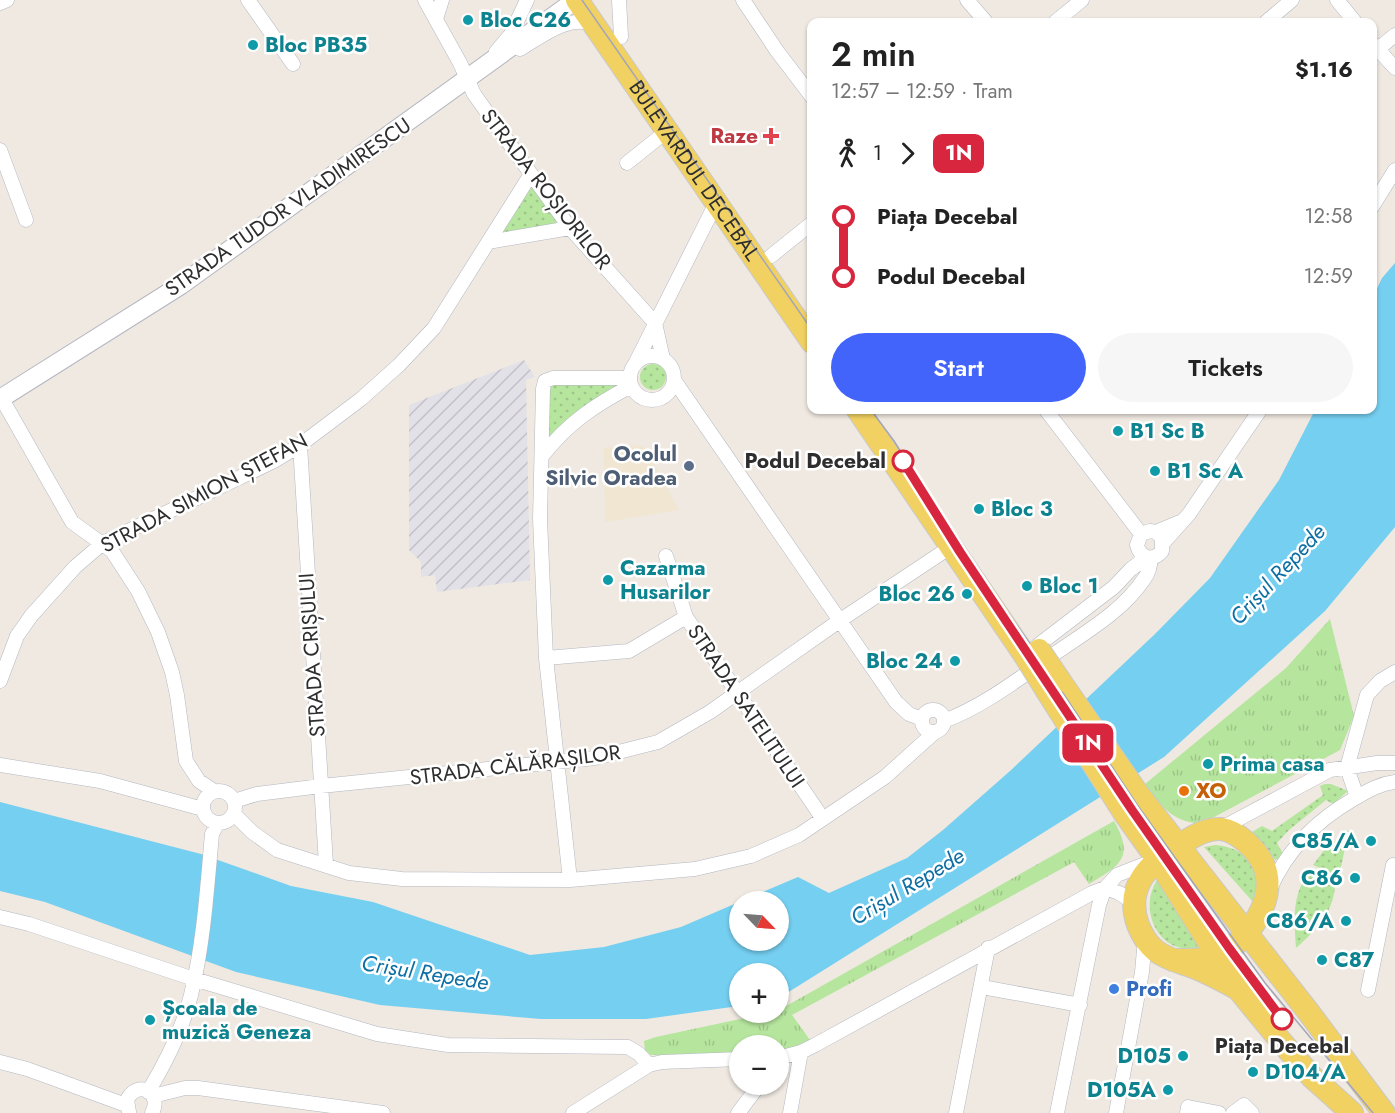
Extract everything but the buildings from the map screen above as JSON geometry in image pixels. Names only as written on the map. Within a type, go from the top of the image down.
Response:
[{"type":"main road","name":"BULEVARDUL DECEBAL","points":[[595,0],[807,308]]},
{"type":"main road","name":"BULEVARDUL DECEBAL","points":[[573,2],[595,25],[807,335]]},
{"type":"main road","points":[[861,414],[952,546],[1030,650]]},
{"type":"main road","points":[[879,414],[1129,800],[1157,859],[1238,989],[1305,1069],[1352,1113]]},
{"type":"main road","points":[[1129,800],[1178,845],[1383,1113]]},
{"type":"main road","points":[[1238,989],[1156,951],[1144,939],[1136,920],[1133,902],[1141,878],[1157,859],[1194,836],[1220,829],[1240,838],[1264,865],[1268,884],[1264,905],[1278,974]]},
{"type":"main road","points":[[1173,960],[1217,956],[1246,932],[1264,905]]},
{"type":"street","points":[[0,3],[7,0]]},
{"type":"street","points":[[248,0],[293,64]]},
{"type":"street","name":"STRADA ROȘIORILOR","points":[[425,0],[468,70],[474,94],[570,228],[655,323]]},
{"type":"street","points":[[436,19],[442,0]]},
{"type":"street","points":[[468,70],[504,43],[526,0]]},
{"type":"street","points":[[619,0],[621,37]]},
{"type":"street","points":[[743,0],[807,90]]},
{"type":"street","points":[[967,0],[983,18]]},
{"type":"street","points":[[1060,18],[1082,0]]},
{"type":"street","points":[[1271,18],[1292,0]]},
{"type":"street","points":[[1337,0],[1352,18]]},
{"type":"street","name":"STRADA TUDOR VLADIMIRESCU","points":[[1,399],[181,285],[468,70],[573,2]]},
{"type":"street","points":[[468,70],[488,70],[557,27],[581,22],[595,25]]},
{"type":"street","points":[[1377,45],[1395,35]]},
{"type":"street","points":[[1377,48],[1395,68]]},
{"type":"street","points":[[627,163],[667,131]]},
{"type":"street","points":[[0,150],[26,220]]},
{"type":"street","points":[[1377,199],[1395,170]]},
{"type":"street","name":"STRADA SIMION ȘTEFAN","points":[[0,681],[17,636],[31,615],[75,567],[103,543],[274,460],[300,445],[361,399],[399,365],[434,328],[531,174]]},
{"type":"street","points":[[674,380],[667,395],[656,400],[639,396],[632,377],[655,323],[716,203]]},
{"type":"street","points":[[771,256],[807,227]]},
{"type":"street","points":[[488,242],[570,228]]},
{"type":"street","points":[[655,323],[663,359]]},
{"type":"street","points":[[543,455],[570,424],[632,377],[643,358],[650,356],[663,359],[672,368],[674,380],[896,702],[909,714],[922,719],[926,712],[932,710],[939,712],[940,727]]},
{"type":"street","points":[[570,880],[546,658],[540,519],[543,388],[545,381],[553,378],[632,377]]},
{"type":"street","points":[[1,399],[72,522],[112,551],[132,580],[154,624],[172,672],[186,761],[199,781],[214,791],[224,792],[252,832],[277,849],[350,873],[402,879],[570,880],[695,869],[729,862],[776,846],[799,835],[885,777],[940,727],[980,705],[1098,625],[1128,598],[1144,580],[1150,569],[1138,539],[1141,534],[1150,531],[1160,537]]},
{"type":"street","points":[[1049,414],[1141,534]]},
{"type":"street","points":[[1160,537],[1184,520],[1257,414]]},
{"type":"street","name":"STRADA CRIȘULUI","points":[[300,445],[326,864]]},
{"type":"street","points":[[1030,650],[1114,587],[1145,555],[1162,551],[1160,537]]},
{"type":"street","name":"STRADA CĂLĂRAȘILOR","points":[[234,807],[257,794],[595,758],[658,742],[710,712],[839,621],[952,546]]},
{"type":"street","name":"STRADA SATELITULUI","points":[[666,556],[686,617],[823,819]]},
{"type":"street","points":[[546,658],[628,651],[686,617]]},
{"type":"street","points":[[1357,797],[1347,768],[1367,695],[1380,681],[1395,672]]},
{"type":"street","points":[[1220,829],[1330,770],[1377,763],[1395,763]]},
{"type":"street","points":[[0,765],[100,781],[203,809]]},
{"type":"street","points":[[1264,905],[1281,868],[1311,829],[1332,811],[1373,787],[1395,782]]},
{"type":"street","points":[[152,1113],[155,1105],[151,1094],[188,1006],[197,964],[215,829],[203,809],[206,798],[214,791]]},
{"type":"street","points":[[215,829],[227,821],[234,807]]},
{"type":"street","points":[[789,1056],[801,1052],[988,948],[1104,888],[1117,875],[1157,859]]},
{"type":"street","points":[[1368,990],[1389,927],[1393,866],[1395,866]]},
{"type":"street","points":[[1104,888],[1119,893],[1133,902]]},
{"type":"street","points":[[1057,1113],[1104,888]]},
{"type":"street","points":[[0,917],[377,1034],[448,1045],[628,1047],[639,1054],[649,1065]]},
{"type":"street","points":[[1116,1113],[1142,972],[1144,939]]},
{"type":"street","points":[[956,1113],[988,948]]},
{"type":"street","points":[[982,987],[1080,1005]]},
{"type":"street","points":[[790,1113],[801,1052]]},
{"type":"street","points":[[573,1113],[649,1065],[662,1062],[729,1059]]},
{"type":"street","points":[[0,1062],[27,1069],[128,1109],[129,1096],[135,1090],[151,1094],[198,1088],[383,1113]]},
{"type":"street","points":[[163,1067],[168,1081],[177,1090]]},
{"type":"street","points":[[738,1113],[752,1095]]},
{"type":"street","points":[[1233,1113],[1244,1105],[1252,1113]]},
{"type":"street","points":[[1187,1113],[1188,1107],[1219,1113]]},
{"type":"shaded area","points":[[524,360],[535,377],[526,380],[530,580],[437,592],[435,575],[421,577],[421,562],[409,550],[409,405]]},
{"type":"shaded area","points":[[637,445],[645,448],[679,510],[605,522],[604,448]]},
{"type":"green space","points":[[531,174],[570,228],[488,242]]},
{"type":"green space","points":[[653,364],[662,368],[666,377],[662,386],[653,390],[644,386],[640,377],[644,368]]},
{"type":"green space","points":[[630,378],[543,455],[545,381]]},
{"type":"green space","points":[[1330,619],[1354,716],[1340,750],[1201,824],[1182,820],[1168,812],[1145,784],[1286,668]]},
{"type":"green space","points":[[1325,784],[1348,791],[1333,804],[1326,800],[1289,830],[1277,843],[1284,856],[1275,860],[1252,832],[1262,826],[1272,831],[1323,795],[1320,786]]},
{"type":"green space","points":[[1114,821],[1123,844],[1123,852],[1121,859],[1109,871],[1089,884],[1074,862],[792,1015],[810,1040],[789,1049],[789,1035],[729,1035],[729,1055],[651,1055],[645,1050],[644,1041],[729,1021],[789,1023],[789,1004]]},
{"type":"green space","points":[[1349,830],[1339,876],[1313,865],[1325,849]]},
{"type":"green space","points":[[1215,845],[1238,851],[1252,866],[1260,881],[1253,902],[1204,847]]},
{"type":"green space","points":[[1307,874],[1335,886],[1334,896],[1322,920],[1296,948],[1296,901]]},
{"type":"green space","points":[[1159,877],[1200,948],[1185,949],[1173,945],[1155,928],[1150,902],[1152,889]]},
{"type":"water","name":"Crișul Repede","points":[[1395,263],[1395,527],[1325,611],[1164,757],[789,992],[789,963],[729,963],[729,1007],[646,1019],[541,1019],[380,1005],[236,972],[45,902],[0,891],[0,802],[201,854],[291,886],[373,902],[530,955],[604,947],[681,927],[729,906],[729,951],[789,951],[789,891],[765,891],[798,877],[829,893],[907,858],[943,830],[1010,771],[1155,634],[1210,578],[1279,480],[1313,414],[1377,414],[1377,289],[1382,278]]},
{"type":"tram line","points":[[582,0],[807,323]]},
{"type":"tram line","points":[[874,414],[894,441],[967,556],[1033,648],[1138,806],[1265,983],[1373,1113]]},
{"type":"tram line","name":"1N","points":[[903,461],[960,552],[1132,810],[1282,1019]]},
{"type":"place","name":"Bloc C26","points":[[468,20]]},
{"type":"place","name":"Bloc PB35","points":[[253,45]]},
{"type":"place","name":"Raze","points":[[771,136]]},
{"type":"place","name":"B1 Sc B","points":[[1118,431]]},
{"type":"place","name":"Podul Decebal","points":[[903,461]]},
{"type":"place","name":"Ocolul Silvic Oradea","points":[[689,466]]},
{"type":"place","name":"B1 Sc A","points":[[1155,471]]},
{"type":"place","name":"Bloc 3","points":[[979,509]]},
{"type":"place","name":"Cazarma Husarilor","points":[[608,580]]},
{"type":"place","name":"Bloc 1","points":[[1027,586]]},
{"type":"place","name":"Bloc 26","points":[[967,594]]},
{"type":"place","name":"Bloc 24","points":[[955,661]]},
{"type":"place","name":"Prima casa","points":[[1208,764]]},
{"type":"place","name":"XO","points":[[1184,791]]},
{"type":"place","name":"C85/A","points":[[1371,841]]},
{"type":"place","name":"C86","points":[[1355,878]]},
{"type":"place","name":"C86/A","points":[[1346,921]]},
{"type":"place","name":"C87","points":[[1322,960]]},
{"type":"place","name":"Profi","points":[[1114,989]]},
{"type":"place","name":"Piața Decebal","points":[[1282,1019]]},
{"type":"place","name":"Școala de muzică Geneza","points":[[150,1020]]},
{"type":"place","name":"D105","points":[[1183,1056]]},
{"type":"place","name":"D104/A","points":[[1253,1072]]},
{"type":"place","name":"D105A","points":[[1168,1090]]}]
